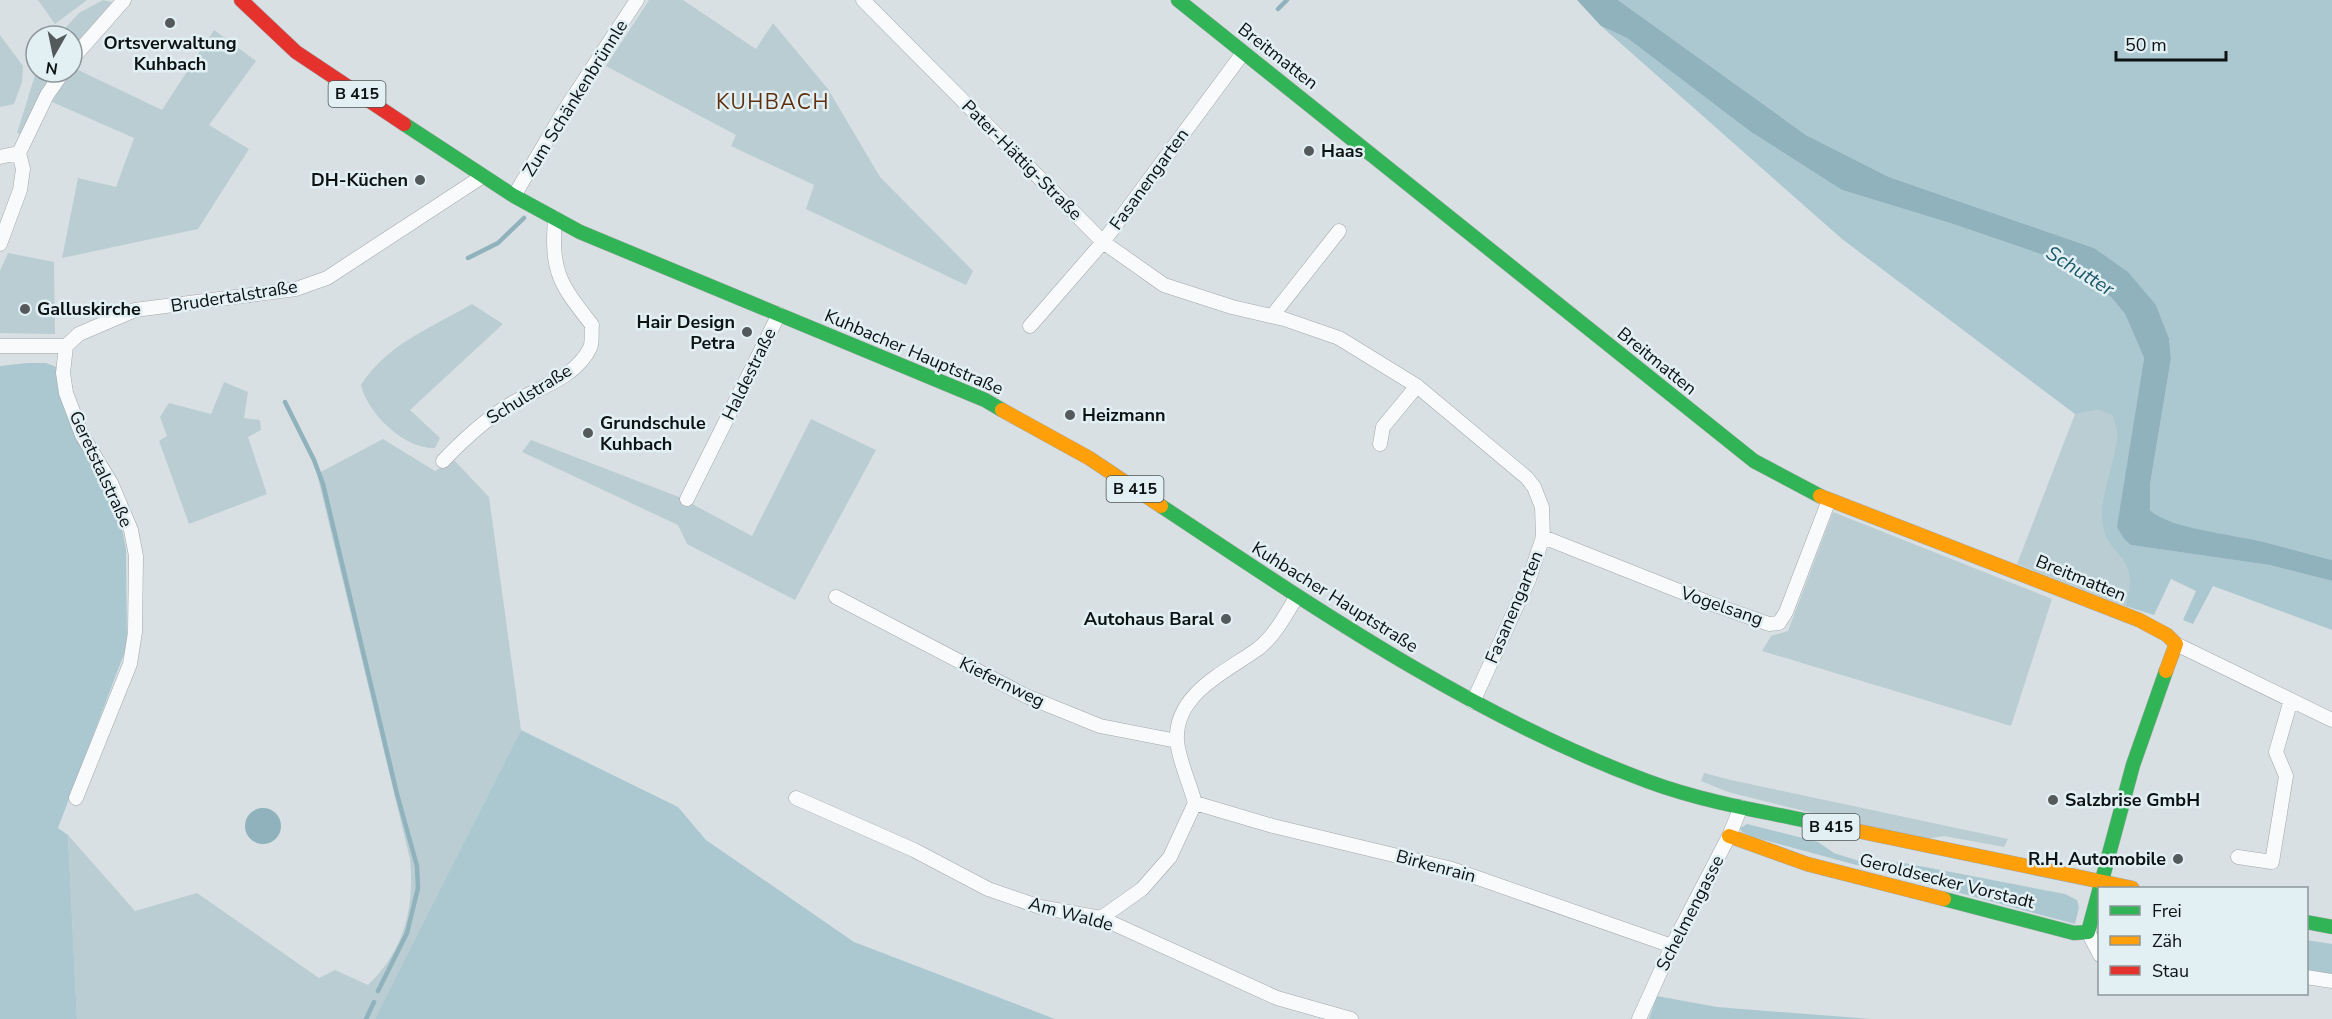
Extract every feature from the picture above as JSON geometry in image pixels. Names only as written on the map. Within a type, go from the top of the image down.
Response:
[{"type":"main road","name":"Kuhbacher Hauptstraße","points":[[240,0],[296,52],[514,196],[580,232],[946,382],[994,405],[1089,458],[1297,596],[1473,702],[1605,765],[1668,788],[1741,807]]},
{"type":"main road","name":"Breitmatten","points":[[1178,0],[1754,461],[1829,500],[2139,620],[2167,635],[2176,644]]},
{"type":"main road","points":[[2099,887],[2133,765],[2176,644]]},
{"type":"main road","name":"B 415","points":[[1741,807],[2127,887]]},
{"type":"main road","name":"Geroldsecker Vorstadt","points":[[1729,836],[1807,864],[2074,933],[2088,932]]},
{"type":"main road","points":[[2088,932],[2098,890]]},
{"type":"main road","points":[[2308,922],[2332,927]]},
{"type":"street","points":[[84,45],[124,0]]},
{"type":"street","name":"Zum Schänkenbrünnle","points":[[514,196],[564,111],[637,0]]},
{"type":"street","name":"Pater-Hättig-Straße","points":[[863,0],[1103,242]]},
{"type":"street","name":"Fasanengarten","points":[[1243,53],[1103,242],[1164,285],[1185,294],[1272,316],[1339,338],[1417,386],[1527,478],[1534,487],[1542,507],[1543,537],[1528,579],[1473,702]]},
{"type":"street","points":[[0,244],[20,190],[23,169],[19,153],[55,84]]},
{"type":"street","points":[[0,157],[19,153]]},
{"type":"street","name":"Brudertalstraße","points":[[66,346],[79,334],[135,310],[296,288],[327,278],[483,176]]},
{"type":"street","name":"Schulstraße","points":[[443,461],[475,428],[506,406],[545,388],[576,366],[590,346],[592,325],[564,290],[552,254],[555,218]]},
{"type":"street","points":[[1272,316],[1339,231]]},
{"type":"street","points":[[1030,326],[1103,242]]},
{"type":"street","name":"Haldestraße","points":[[687,499],[779,314]]},
{"type":"street","points":[[0,346],[66,346]]},
{"type":"street","name":"Geretstalstraße","points":[[66,346],[63,373],[66,393],[82,435],[111,483],[131,530],[136,556],[135,632],[130,664],[76,798]]},
{"type":"street","points":[[1380,444],[1383,427],[1417,386]]},
{"type":"street","name":"Vogelsang","points":[[1543,537],[1712,604],[1770,624],[1779,623],[1786,612],[1829,500]]},
{"type":"street","points":[[1101,918],[1142,889],[1170,857],[1195,803],[1178,741],[1184,713],[1213,676],[1259,647],[1275,631],[1297,596]]},
{"type":"street","name":"Kiefernweg","points":[[836,597],[1026,696],[1100,726],[1178,741]]},
{"type":"street","name":"Breitmatten","points":[[2176,644],[2332,720]]},
{"type":"street","points":[[2238,857],[2272,862],[2286,776],[2276,752],[2291,700]]},
{"type":"street","name":"Am Walde","points":[[796,798],[914,850],[988,889],[1040,907],[1101,918],[1277,998],[1350,1019]]},
{"type":"street","name":"Birkenrain","points":[[1195,803],[1273,826],[1452,868],[1672,946]]},
{"type":"street","name":"Schelmengasse","points":[[1639,1019],[1672,946],[1729,836],[1741,807]]},
{"type":"street","points":[[2088,932],[2098,951]]},
{"type":"street","points":[[2308,977],[2332,981]]},
{"type":"shaded area","points":[[38,0],[87,0],[55,24]]},
{"type":"shaded area","points":[[103,0],[112,2],[84,34],[84,24],[69,24],[79,13]]},
{"type":"shaded area","points":[[649,0],[683,0],[756,49],[773,23],[828,89],[880,177],[973,271],[966,285],[806,209],[814,185],[731,146],[736,135],[606,66]]},
{"type":"shaded area","points":[[1618,0],[2332,0],[2332,560],[2260,541],[2186,527],[2159,517],[2150,510],[2150,485],[2171,359],[2169,338],[2156,305],[2094,248],[1889,177],[1806,135]]},
{"type":"shaded area","points":[[1601,26],[1627,38],[1751,132],[1842,190],[1953,224],[2052,258],[2111,297],[2125,314],[2144,358],[2127,467],[2124,539],[2132,545],[2269,565],[2332,581],[2332,630],[2213,586],[2193,624],[2183,620],[2196,591],[2171,579],[2154,615],[2125,606],[2129,575],[2126,565],[2109,543],[2102,521],[2103,500],[2116,444],[2117,433],[2112,415],[2098,410],[2075,414],[1842,239]]},
{"type":"shaded area","points":[[214,30],[256,61],[209,125],[249,149],[198,229],[62,258],[78,178],[116,187],[134,138],[52,102],[62,84],[84,84],[84,73],[162,110]]},
{"type":"shaded area","points":[[0,35],[23,66],[22,82],[14,104],[0,107]]},
{"type":"shaded area","points":[[32,84],[48,84],[22,135],[17,133]]},
{"type":"shaded area","points":[[8,253],[54,262],[55,334],[0,333],[0,271]]},
{"type":"shaded area","points":[[472,304],[503,324],[410,410],[440,438],[435,448],[411,443],[379,418],[361,385],[371,371],[397,348]]},
{"type":"shaded area","points":[[46,363],[59,368],[80,436],[121,524],[126,549],[127,646],[58,828],[68,835],[77,1019],[0,1019],[0,366]]},
{"type":"shaded area","points":[[224,382],[248,392],[244,418],[260,420],[261,430],[248,437],[267,494],[189,524],[159,441],[167,436],[160,417],[169,403],[211,414]]},
{"type":"shaded area","points":[[2098,410],[2112,415],[2117,431],[2114,455],[2103,500],[2102,521],[2109,543],[2126,565],[2129,575],[2125,606],[2017,564],[2075,414]]},
{"type":"shaded area","points":[[811,419],[876,450],[795,600],[687,544],[678,525],[522,452],[531,440],[679,497],[752,536]]},
{"type":"shaded area","points":[[383,439],[435,471],[454,460],[489,497],[521,730],[392,987],[375,1019],[77,1019],[68,835],[135,911],[197,893],[319,978],[335,970],[368,985],[390,958],[398,943],[411,894],[410,859],[317,474]]},
{"type":"shaded area","points":[[1833,512],[2052,599],[2011,726],[1762,651],[1771,636],[1788,631]]},
{"type":"shaded area","points":[[521,730],[678,807],[706,840],[854,942],[1055,1019],[375,1019]]},
{"type":"shaded area","points":[[1704,773],[2008,839],[2004,847],[1944,836],[1920,840],[1728,792],[1701,781]]},
{"type":"shaded area","points":[[1747,824],[1818,842],[1834,853],[1875,866],[1899,862],[2065,894],[2077,900],[2079,907],[2075,924],[1753,837],[1742,832],[1740,828]]},
{"type":"shaded area","points":[[2308,940],[2332,944],[2332,974],[2308,970]]},
{"type":"shaded area","points":[[1657,996],[1717,1007],[1872,1019],[1649,1019]]},
{"type":"water","name":"Schutter","points":[[1577,0],[1618,0],[1806,135],[1889,177],[2094,248],[2128,272],[2156,305],[2169,338],[2171,359],[2150,485],[2150,510],[2172,522],[2186,526],[2260,541],[2332,560],[2332,581],[2269,565],[2131,545],[2124,539],[2117,527],[2144,358],[2125,314],[2111,297],[2052,258],[1953,224],[1842,190],[1751,132],[1627,38],[1601,26]]},
{"type":"water","points":[[263,808],[276,813],[281,826],[276,839],[263,844],[250,839],[245,826],[250,813]]},
{"type":"waterway","points":[[1278,9],[1287,0]]},
{"type":"waterway","points":[[468,258],[498,243],[524,218]]},
{"type":"waterway","points":[[285,402],[314,460],[323,484],[397,794],[417,866],[418,888],[407,933],[378,991]]},
{"type":"waterway","points":[[366,1019],[374,1002]]},
{"type":"traffic: fast","points":[[1178,0],[1754,461],[1820,496]]},
{"type":"traffic: fast","points":[[404,124],[514,196],[580,232],[985,400],[1002,410]]},
{"type":"traffic: fast","points":[[1161,506],[1336,621],[1457,692],[1519,725],[1582,755],[1668,788],[1734,806],[1824,824]]},
{"type":"traffic: fast","points":[[2100,887],[2133,765],[2166,671]]},
{"type":"traffic: fast","points":[[1944,899],[2074,933],[2088,932],[2098,895]]},
{"type":"traffic: fast","points":[[2308,922],[2332,927]]},
{"type":"traffic: slow","points":[[1002,410],[1089,458],[1161,506]]},
{"type":"traffic: slow","points":[[1820,496],[2139,620],[2167,635],[2176,644],[2166,671]]},
{"type":"traffic: slow","points":[[1824,824],[2127,887]]},
{"type":"traffic: slow","points":[[1729,836],[1807,864],[1944,899]]},
{"type":"traffic: jam","points":[[241,0],[296,52],[404,124]]},
{"type":"place","name":"Ortsverwaltung Kuhbach","points":[[170,23]]},
{"type":"place","name":"Haas","points":[[1309,151]]},
{"type":"place","name":"DH-Küchen","points":[[420,180]]},
{"type":"place","name":"Galluskirche","points":[[25,309]]},
{"type":"place","name":"Hair Design Petra","points":[[747,332]]},
{"type":"place","name":"Heizmann","points":[[1070,415]]},
{"type":"place","name":"Grundschule Kuhbach","points":[[588,433]]},
{"type":"place","name":"Autohaus Baral","points":[[1226,619]]},
{"type":"place","name":"Salzbrise GmbH","points":[[2053,800]]},
{"type":"place","name":"R.H. Automobile","points":[[2178,859]]},
{"type":"district","name":"KUHBACH","points":[[773,102]]}]
